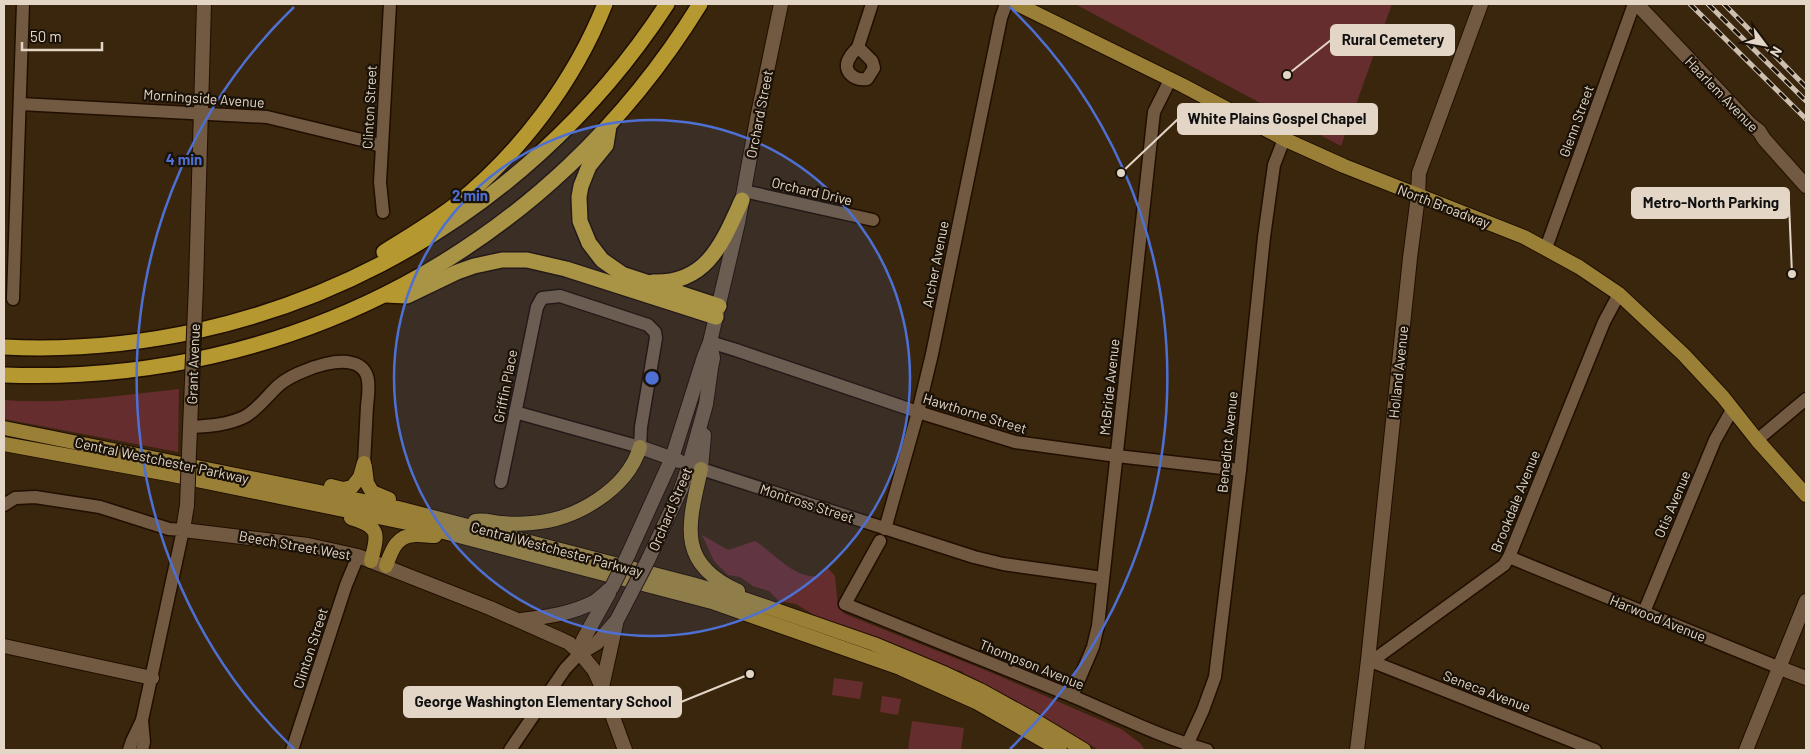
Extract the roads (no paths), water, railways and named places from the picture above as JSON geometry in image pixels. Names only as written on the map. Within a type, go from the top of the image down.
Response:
[{"type":"highway","points":[[324,291],[442,215],[470,193],[507,156],[540,119],[570,74],[589,40],[605,4]]},
{"type":"highway","points":[[4,347],[83,347],[159,338],[213,328],[324,291],[374,268],[426,239],[472,209],[547,148],[587,108],[636,50],[667,4]]},
{"type":"highway","points":[[4,375],[45,376],[104,373],[199,360],[250,347],[297,332],[386,295],[440,264],[505,220],[566,169],[609,126],[658,66],[700,4]]},
{"type":"highway","points":[[609,126],[606,145],[589,166],[581,186],[578,210],[580,221],[589,243],[602,260],[616,271],[717,312]]},
{"type":"highway","points":[[633,278],[656,282],[668,281],[680,278],[700,268],[718,251],[743,195]]},
{"type":"highway","points":[[386,295],[407,296],[457,272],[482,264],[502,260],[527,260],[566,268],[717,312]]},
{"type":"main road","name":"North Broadway","points":[[1017,4],[1284,139],[1344,166],[1524,237],[1579,267],[1619,294],[1684,355],[1806,495]]},
{"type":"main road","name":"Central Westchester Parkway","points":[[4,428],[266,487],[449,532],[712,602],[900,668],[959,694],[1013,722],[1060,750]]},
{"type":"main road","name":"Central Westchester Parkway","points":[[4,444],[412,511],[692,584],[747,600],[874,644],[946,674],[1023,714],[1084,750]]},
{"type":"main road","points":[[465,524],[480,520],[502,523],[532,523],[561,518],[583,508],[610,490],[628,471],[636,459],[640,448]]},
{"type":"main road","points":[[266,487],[348,488],[358,481],[364,463]]},
{"type":"main road","points":[[364,463],[367,482],[372,492],[398,501],[412,511]]},
{"type":"main road","points":[[695,467],[690,534],[695,554],[703,566],[721,583],[796,617]]},
{"type":"main road","points":[[266,487],[304,506],[368,523],[375,531],[376,540],[364,558]]},
{"type":"main road","points":[[386,566],[391,550],[398,540],[416,534],[433,536],[449,532]]},
{"type":"street","points":[[13,300],[9,242],[20,104],[23,4]]},
{"type":"street","name":"Grant Avenue","points":[[129,750],[142,720],[152,678],[187,505],[196,284],[204,4]]},
{"type":"street","name":"Clinton Street","points":[[383,212],[380,188],[390,4]]},
{"type":"street","name":"Orchard Street","points":[[580,653],[583,640],[628,555],[672,458],[710,342],[743,195],[781,4]]},
{"type":"street","points":[[858,47],[872,4]]},
{"type":"street","name":"Archer Avenue","points":[[884,529],[918,412],[932,354],[1001,18],[1006,4]]},
{"type":"street","name":"Holland Avenue","points":[[1357,750],[1419,173],[1481,4]]},
{"type":"street","name":"Haarlem Avenue","points":[[1635,4],[1750,124],[1759,131],[1806,186]]},
{"type":"street","name":"Glenn Street","points":[[1546,248],[1635,4]]},
{"type":"street","name":"McBride Avenue","points":[[1072,696],[1093,647],[1098,626],[1154,112],[1170,80]]},
{"type":"street","name":"Morningside Avenue","points":[[20,104],[267,117],[370,142],[382,147]]},
{"type":"street","name":"Benedict Avenue","points":[[1187,745],[1215,677],[1274,165],[1284,139]]},
{"type":"street","name":"Orchard Drive","points":[[743,195],[873,220]]},
{"type":"street","name":"Brookdale Avenue","points":[[1368,660],[1379,656],[1498,570],[1509,558],[1604,322],[1619,294]]},
{"type":"street","name":"Griffin Place","points":[[501,482],[537,307],[542,298],[560,296],[648,326],[655,332],[656,338],[641,426],[640,448]]},
{"type":"street","name":"Orchard Street","points":[[580,653],[597,643],[617,620],[648,560],[681,489],[695,467],[713,358],[710,342]]},
{"type":"street","name":"Hawthorne Street","points":[[710,342],[918,412],[1016,442],[1240,470]]},
{"type":"street","points":[[190,427],[214,425],[244,417],[254,410],[280,384],[306,370],[324,364],[346,362],[361,366],[369,383],[364,463]]},
{"type":"street","points":[[1757,440],[1806,399]]},
{"type":"street","name":"Otis Avenue","points":[[1644,612],[1715,440],[1732,410]]},
{"type":"street","name":"Montross Street","points":[[516,412],[672,458],[974,557],[1103,578]]},
{"type":"street","name":"Beech Street West","points":[[4,505],[15,498],[23,496],[35,497],[100,507],[169,529],[308,545],[364,558],[519,620],[569,643],[580,653]]},
{"type":"street","name":"Thompson Avenue","points":[[880,541],[845,604],[1187,745],[1207,750]]},
{"type":"street","name":"Clinton Street","points":[[292,750],[346,585],[364,558]]},
{"type":"street","name":"Harwood Avenue","points":[[1509,558],[1806,678]]},
{"type":"street","points":[[519,620],[553,617],[577,609],[594,601],[612,587]]},
{"type":"street","points":[[1746,750],[1806,601]]},
{"type":"street","points":[[602,686],[617,620]]},
{"type":"street","points":[[4,646],[152,678]]},
{"type":"street","points":[[510,750],[565,669],[580,653],[590,664],[602,686],[625,750]]},
{"type":"street","name":"Seneca Avenue","points":[[1368,660],[1595,750]]},
{"type":"street","name":"Grant Avenue","points":[[142,720],[144,742],[142,750]]},
{"type":"railway","points":[[1690,4],[1806,119]]},
{"type":"railway","points":[[1708,4],[1806,101]]},
{"type":"railway","points":[[1724,4],[1806,87]]},
{"type":"place","name":"Rural Cemetery","points":[[1287,75]]},
{"type":"place","name":"White Plains Gospel Chapel","points":[[1121,173]]},
{"type":"place","name":"Metro-North Parking","points":[[1792,274]]},
{"type":"place","name":"George Washington Elementary School","points":[[750,674]]}]
